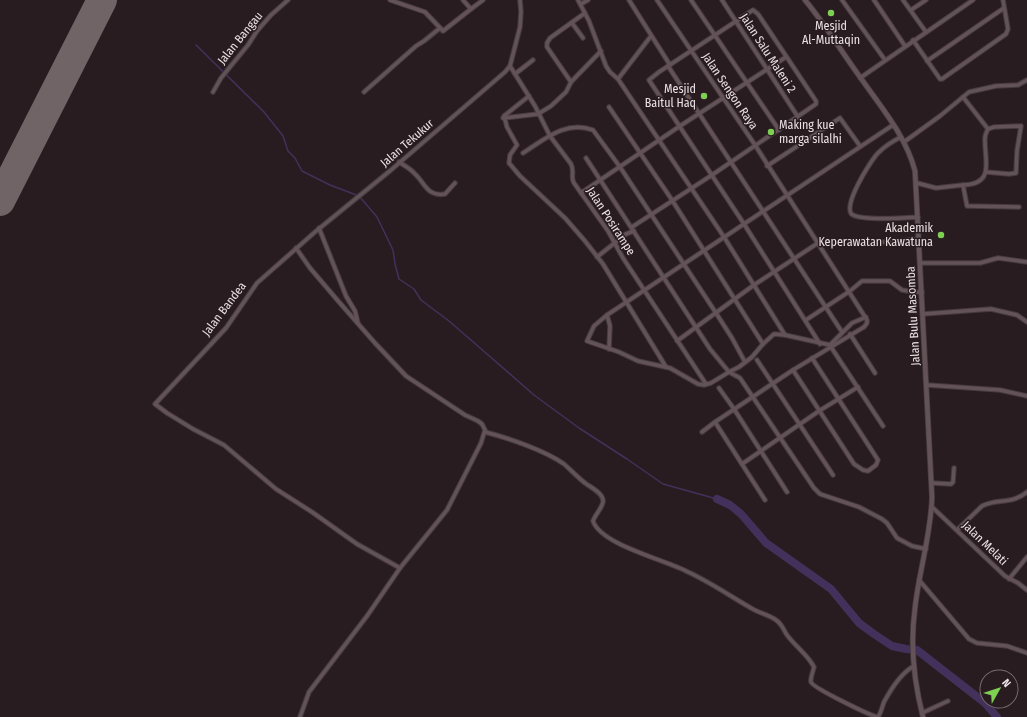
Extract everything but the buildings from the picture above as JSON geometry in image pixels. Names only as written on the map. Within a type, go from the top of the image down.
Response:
[{"type":"street","name":"Jalan Bangau","points":[[213,92],[221,78],[248,45],[257,31],[271,15],[288,0]]},
{"type":"street","points":[[390,0],[425,12],[443,31],[483,0]]},
{"type":"street","points":[[464,0],[471,9]]},
{"type":"street","points":[[510,66],[520,27],[522,12],[520,0]]},
{"type":"street","points":[[578,0],[585,13],[606,66],[618,79],[692,188],[785,335]]},
{"type":"street","points":[[581,4],[588,0]]},
{"type":"street","points":[[629,0],[669,66],[842,332]]},
{"type":"street","name":"Jalan Sengon Raya","points":[[657,0],[768,166],[866,317]]},
{"type":"street","points":[[691,0],[778,130]]},
{"type":"street","name":"Jalan Salu Maleni 2","points":[[722,0],[766,70],[798,117]]},
{"type":"street","name":"Jalan Bulu Masomba","points":[[804,0],[901,137],[912,158],[917,183],[932,482],[932,506],[926,549],[915,607],[913,639],[914,666],[922,715]]},
{"type":"street","points":[[842,0],[885,60]]},
{"type":"street","points":[[874,0],[905,46]]},
{"type":"street","points":[[904,0],[926,32]]},
{"type":"street","points":[[911,10],[926,0]]},
{"type":"street","points":[[860,78],[973,0]]},
{"type":"street","points":[[913,40],[940,80],[972,59],[1008,32],[1003,0]]},
{"type":"street","points":[[928,61],[1004,8]]},
{"type":"street","points":[[597,257],[672,200],[712,175],[816,104],[756,11],[753,10],[651,77],[649,80],[680,126],[712,175],[744,224],[820,344]]},
{"type":"street","points":[[571,82],[554,59],[546,45],[550,38],[585,13]]},
{"type":"street","points":[[572,23],[583,38]]},
{"type":"street","points":[[364,92],[416,46],[440,28]]},
{"type":"street","points":[[618,79],[652,36]]},
{"type":"street","points":[[503,118],[538,114],[551,106],[566,92],[571,82],[600,51]]},
{"type":"street","points":[[581,193],[786,57]]},
{"type":"street","points":[[515,74],[533,60]]},
{"type":"street","name":"Jalan Posirampe","points":[[510,66],[529,96],[550,136],[571,164],[574,173],[572,180],[615,243],[644,291],[706,384]]},
{"type":"street","name":"Jalan Tekukur","points":[[315,232],[500,78],[510,66]]},
{"type":"street","points":[[904,142],[969,92],[996,86],[1018,85],[1027,80]]},
{"type":"street","points":[[503,118],[504,115],[529,96]]},
{"type":"street","points":[[963,97],[988,129]]},
{"type":"street","points":[[608,107],[672,200],[763,344]]},
{"type":"street","points":[[503,118],[517,146],[509,158],[509,163],[513,170],[577,230],[597,257],[667,367]]},
{"type":"street","points":[[768,166],[840,118],[860,146]]},
{"type":"street","points":[[702,432],[773,383],[866,325],[866,317],[852,324],[842,332],[832,344],[820,344],[785,335],[774,334],[752,357],[739,367],[706,384],[698,384],[677,371],[667,367],[638,361],[587,341],[594,326],[607,315],[663,277],[893,125]]},
{"type":"street","points":[[986,172],[1009,174],[1017,172],[1017,151],[1021,126],[994,127],[988,129]]},
{"type":"street","points":[[523,153],[550,136],[568,128],[579,127],[593,130],[620,167],[716,313],[745,362]]},
{"type":"street","points":[[917,183],[936,188],[963,185],[983,179],[986,172],[985,138],[988,129]]},
{"type":"street","points":[[901,137],[879,152],[868,166],[852,196],[850,212],[854,216],[873,218],[918,217]]},
{"type":"street","points":[[586,158],[710,349],[729,372],[740,378],[814,488],[820,494],[859,507],[882,519],[887,523],[897,538],[912,546],[926,549]]},
{"type":"street","points":[[399,162],[416,174],[428,190],[437,194],[445,194],[455,183]]},
{"type":"street","points":[[963,185],[967,206],[1019,207]]},
{"type":"street","points":[[319,228],[346,296],[355,311],[358,324]]},
{"type":"street","name":"Jalan Bandea","points":[[315,232],[254,285],[226,328],[155,404],[193,429],[224,446],[276,489],[357,544],[400,568]]},
{"type":"street","points":[[869,242],[919,239]]},
{"type":"street","points":[[677,341],[754,285],[818,243]]},
{"type":"street","points":[[296,248],[310,268],[358,324],[406,376],[465,415],[478,421],[484,427],[485,432],[481,443],[447,510],[400,568],[367,616],[309,692],[300,717]]},
{"type":"street","points":[[920,263],[980,263],[998,258],[1027,262]]},
{"type":"street","points":[[806,320],[826,308],[862,281],[890,281],[902,290],[922,292]]},
{"type":"street","points":[[923,314],[991,309],[1017,315],[1027,322]]},
{"type":"street","points":[[607,315],[610,326],[609,349]]},
{"type":"street","points":[[850,334],[876,373]]},
{"type":"street","points":[[831,347],[883,426]]},
{"type":"street","points":[[793,370],[854,464],[863,470],[868,471],[876,465],[878,460],[812,358]]},
{"type":"street","points":[[757,360],[833,475]]},
{"type":"street","points":[[927,385],[1000,390],[1027,396]]},
{"type":"street","points":[[742,464],[819,411],[858,387]]},
{"type":"street","points":[[719,388],[787,492]]},
{"type":"street","points":[[715,422],[765,500]]},
{"type":"street","points":[[485,432],[508,438],[551,457],[564,464],[598,492],[602,497],[603,502],[593,521],[600,532],[629,549],[687,571],[753,609],[777,620],[798,649],[812,662],[814,667],[810,681],[812,685],[825,693],[878,717],[884,702],[902,675],[914,666]]},
{"type":"street","points":[[932,482],[951,484],[953,482],[954,468]]},
{"type":"street","points":[[957,530],[982,506],[1013,500],[1027,492]]},
{"type":"street","name":"Jalan Melati","points":[[932,506],[1009,579],[1018,583],[1027,590]]},
{"type":"street","points":[[1009,579],[1027,557]]},
{"type":"street","points":[[919,580],[970,639],[977,643],[1007,646],[1027,653]]},
{"type":"street","points":[[922,715],[948,701]]},
{"type":"waterway","points":[[196,45],[264,112],[283,136],[288,151],[295,158],[302,171],[330,185],[359,196],[377,217],[393,250],[399,279],[414,289],[421,300],[449,321],[534,395],[579,428],[663,484],[717,499]]},
{"type":"waterway","points":[[717,499],[730,505],[741,514],[766,543],[831,589],[859,623],[892,646],[917,650],[985,703],[997,717]]},
{"type":"runway","points":[[0,201],[102,0]]},
{"type":"place","name":"Mesjid Al-Muttaqin","points":[[831,13]]},
{"type":"place","name":"Mesjid Baitul Haq","points":[[704,96]]},
{"type":"place","name":"Making kue marga silalhi","points":[[771,132]]},
{"type":"place","name":"Akademik Keperawatan Kawatuna","points":[[941,235]]}]
